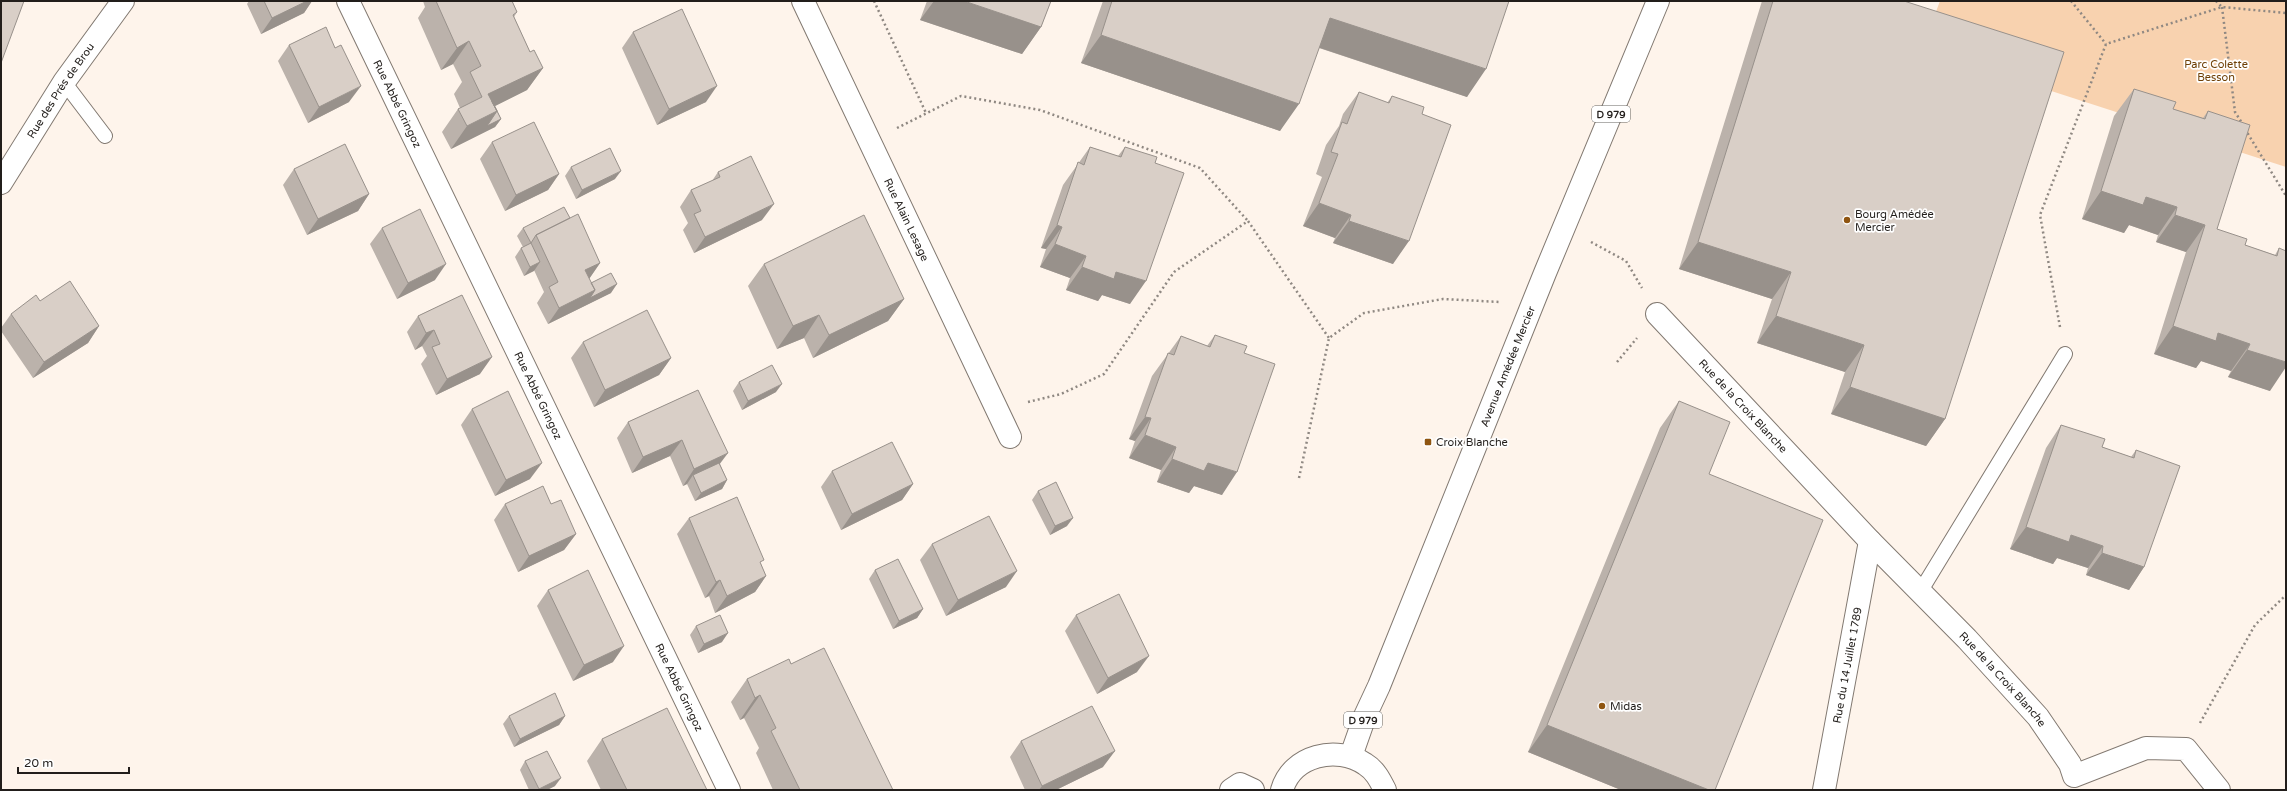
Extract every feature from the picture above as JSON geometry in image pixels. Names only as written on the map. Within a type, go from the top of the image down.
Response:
[{"type":"street","name":"Rue des Prés de Brou","points":[[1,183],[64,82],[123,1]]},
{"type":"street","name":"Rue Abbé Gringoz","points":[[348,1],[729,790]]},
{"type":"street","name":"Rue Alain Lesage","points":[[803,1],[1010,437]]},
{"type":"street","name":"Avenue Amédée Mercier","points":[[1351,756],[1365,716],[1658,1]]},
{"type":"street","name":"Rue de la Croix Blanche","points":[[1657,314],[1870,541],[1967,639],[2038,717],[2070,764],[2074,776],[2146,748],[2186,749]]},
{"type":"street","name":"Rue du 14 Juillet 1789","points":[[1824,790],[1870,541]]},
{"type":"street","points":[[2186,749],[2219,790]]},
{"type":"street","points":[[1282,790],[1292,772],[1304,762],[1319,755],[1335,753],[1351,756],[1366,764],[1378,777],[1385,790]]},
{"type":"street","points":[[1231,790],[1240,784],[1253,790]]},
{"type":"lane","points":[[64,82],[105,136]]},
{"type":"lane","points":[[1920,592],[2065,354]]},
{"type":"path","points":[[874,1],[926,113]]},
{"type":"path","points":[[2071,1],[2106,44]]},
{"type":"path","points":[[2216,1],[2222,7],[2235,112],[2286,196]]},
{"type":"path","points":[[2106,44],[2222,7],[2285,13]]},
{"type":"path","points":[[2065,354],[2040,215],[2106,44]]},
{"type":"path","points":[[870,141],[960,96],[1040,110],[1200,168],[1248,221],[1329,338]]},
{"type":"path","points":[[997,410],[1061,394],[1104,374],[1174,272],[1248,221]]},
{"type":"path","points":[[1565,227],[1626,261],[1657,314]]},
{"type":"path","points":[[1299,478],[1329,338],[1364,313],[1443,299],[1533,305]]},
{"type":"path","points":[[2186,749],[2255,625],[2286,595]]},
{"type":"green space","name":"Parc Colette Besson","points":[[1940,1],[2286,1],[2286,167],[2042,88],[1925,41]]},
{"type":"building","points":[[1,1],[24,1],[1,63]]},
{"type":"building","points":[[264,1],[307,1],[272,18]]},
{"type":"building","points":[[436,1],[512,1],[517,12],[513,15],[530,52],[534,50],[543,68],[488,94],[497,111],[467,126],[458,109],[482,97],[470,72],[481,66],[469,41],[457,48]]},
{"type":"building","points":[[964,1],[1051,1],[1041,27]]},
{"type":"building","points":[[1112,1],[1509,1],[1486,69],[1330,18],[1299,104],[1101,35]]},
{"type":"building","name":"Bourg Amédée Mercier","points":[[1773,1],[1904,1],[2064,52],[1945,419],[1850,387],[1864,345],[1776,316],[1791,272],[1698,242]]},
{"type":"building","points":[[682,9],[717,86],[669,109],[633,32]]},
{"type":"building","points":[[326,27],[335,48],[341,45],[361,86],[319,107],[289,45]]},
{"type":"building","points":[[2134,89],[2176,102],[2173,109],[2205,119],[2208,111],[2250,125],[2217,229],[2247,239],[2245,245],[2277,256],[2279,248],[2286,251],[2286,362],[2247,350],[2250,344],[2218,333],[2216,341],[2173,326],[2205,225],[2175,215],[2177,207],[2146,197],[2143,205],[2101,191]]},
{"type":"building","points":[[1359,92],[1389,103],[1392,96],[1424,107],[1422,114],[1451,125],[1409,241],[1349,221],[1351,215],[1319,203],[1338,154],[1331,152],[1342,122],[1347,124]]},
{"type":"building","points":[[497,111],[501,119],[487,126]]},
{"type":"building","points":[[534,122],[559,174],[516,195],[492,142]]},
{"type":"building","points":[[345,144],[369,194],[318,219],[294,169]]},
{"type":"building","points":[[1090,147],[1121,157],[1125,147],[1157,157],[1155,163],[1184,173],[1146,281],[1116,272],[1114,279],[1082,267],[1086,256],[1055,244],[1062,227],[1057,225],[1078,162],[1084,165]]},
{"type":"building","points":[[610,148],[621,171],[582,190],[571,167]]},
{"type":"building","points":[[751,156],[774,204],[705,237],[694,214],[701,211],[691,190],[720,177],[718,172]]},
{"type":"building","points":[[564,207],[570,218],[536,235],[531,243],[523,228]]},
{"type":"building","points":[[420,209],[446,264],[408,283],[382,228]]},
{"type":"building","points":[[578,214],[600,263],[585,270],[595,290],[559,308],[549,287],[558,282],[536,235]]},
{"type":"building","points":[[864,215],[904,299],[829,335],[819,315],[793,326],[764,264]]},
{"type":"building","points":[[531,243],[540,262],[530,267],[521,248]]},
{"type":"building","points":[[611,273],[617,284],[590,298],[595,290],[591,283]]},
{"type":"building","points":[[70,281],[99,326],[44,362],[11,314],[36,295],[40,301]]},
{"type":"building","points":[[462,295],[492,357],[447,379],[432,347],[440,344],[434,330],[426,333],[418,316]]},
{"type":"building","points":[[647,310],[671,358],[605,390],[583,342]]},
{"type":"building","points":[[1215,335],[1247,346],[1244,353],[1275,364],[1237,472],[1208,463],[1204,471],[1172,459],[1176,447],[1145,435],[1151,418],[1145,417],[1168,353],[1174,355],[1181,336],[1210,347]]},
{"type":"building","points":[[772,365],[782,384],[748,401],[739,382]]},
{"type":"building","points":[[698,390],[728,453],[694,469],[682,440],[643,457],[628,422]]},
{"type":"building","points":[[508,391],[542,463],[506,480],[472,409]]},
{"type":"building","points":[[1679,401],[1730,422],[1709,474],[1823,520],[1715,790],[1709,790],[1547,725]]},
{"type":"building","points":[[2061,425],[2105,439],[2102,447],[2134,458],[2136,450],[2180,466],[2144,567],[2102,553],[2103,546],[2071,535],[2069,542],[2026,527]]},
{"type":"building","points":[[892,442],[913,484],[852,514],[832,471]]},
{"type":"building","points":[[719,463],[727,480],[701,493],[693,475]]},
{"type":"building","points":[[1056,482],[1073,518],[1055,526],[1038,491]]},
{"type":"building","points":[[543,486],[551,504],[561,500],[576,534],[529,556],[505,504]]},
{"type":"building","points":[[737,497],[764,560],[760,562],[766,576],[727,596],[720,580],[716,582],[689,518]]},
{"type":"building","points":[[989,516],[1017,571],[958,600],[932,544]]},
{"type":"building","points":[[898,559],[923,609],[899,621],[875,570]]},
{"type":"building","points":[[588,570],[624,646],[584,665],[548,590]]},
{"type":"building","points":[[1119,594],[1149,656],[1108,678],[1076,615]]},
{"type":"building","points":[[720,615],[728,633],[704,644],[696,626]]},
{"type":"building","points":[[824,648],[893,790],[800,790],[771,731],[776,728],[760,695],[755,698],[747,679],[789,659],[791,664]]},
{"type":"building","points":[[555,693],[565,716],[520,739],[509,716]]},
{"type":"building","points":[[1092,706],[1115,751],[1042,786],[1021,741]]},
{"type":"building","points":[[667,708],[707,790],[627,790],[602,739]]},
{"type":"building","points":[[547,751],[561,778],[539,789],[525,761]]},
{"type":"place","name":"Bourg Amédée Mercier","points":[[1847,220]]},
{"type":"place","name":"Croix Blanche","points":[[1428,442]]},
{"type":"place","name":"Midas","points":[[1602,706]]}]
